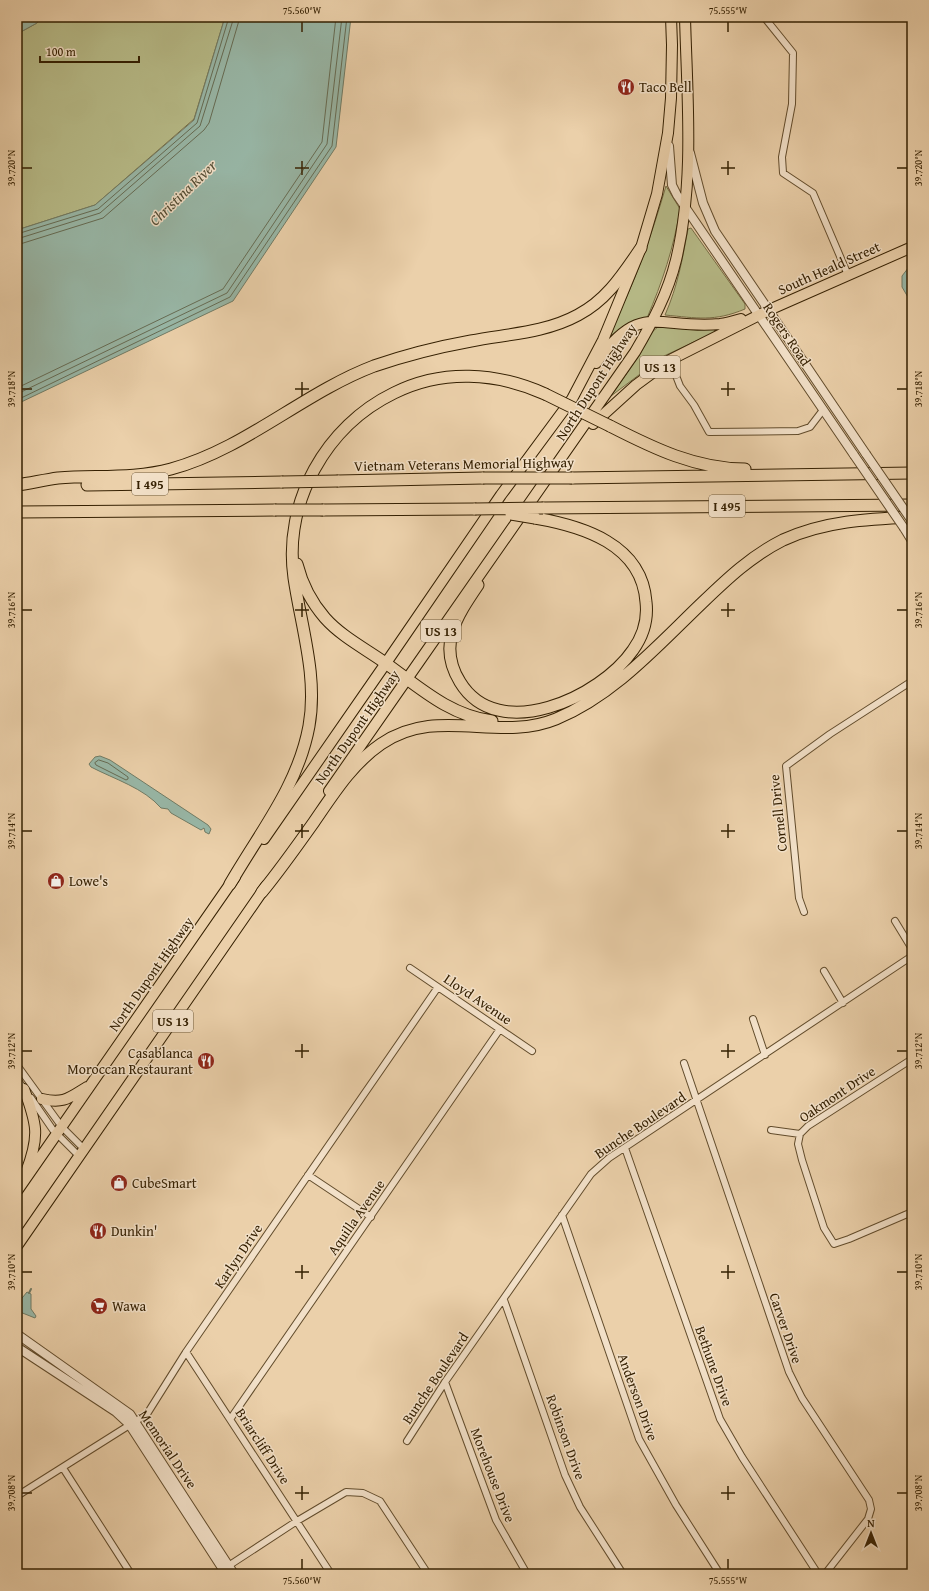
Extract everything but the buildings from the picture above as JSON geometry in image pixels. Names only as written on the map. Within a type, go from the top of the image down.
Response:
[{"type":"highway","points":[[17,485],[58,478],[142,475],[179,467],[226,448],[311,396],[374,366],[436,348],[539,330],[563,323],[585,312],[604,296],[620,279],[641,248]]},
{"type":"highway","points":[[230,884],[284,797],[302,754],[309,725],[312,688],[293,571],[292,553],[294,531],[302,498],[319,459],[332,442],[351,421],[387,396],[427,381],[470,376],[490,377],[513,382],[545,394],[664,451],[710,466],[825,474]]},
{"type":"highway","name":"Vietnam Veterans Memorial Highway","points":[[17,485],[483,478],[755,477],[825,474],[912,473]]},
{"type":"highway","name":"I 495","points":[[17,512],[912,505]]},
{"type":"highway","points":[[475,509],[535,518],[577,527],[600,536],[617,548],[634,566],[643,586],[647,608],[641,635],[627,658],[614,670],[573,697],[550,706],[531,711],[513,713],[487,706],[472,697],[461,684],[454,668],[450,652],[450,640],[455,622],[478,585],[475,583]]},
{"type":"highway","points":[[262,892],[285,864],[354,767],[386,741],[408,730],[430,725],[526,726],[544,722],[563,715],[590,701],[620,680],[725,580],[750,560],[771,547],[802,533],[831,524],[861,520],[912,517]]},
{"type":"highway","points":[[294,531],[298,567],[306,588],[316,606],[334,626],[407,679],[447,706],[481,719],[501,722],[525,722],[563,715]]},
{"type":"main road","name":"North Dupont Highway","points":[[18,1190],[230,884],[386,663],[501,495],[572,399],[603,340],[641,248],[657,194],[668,133],[672,51],[671,17]]},
{"type":"main road","name":"North Dupont Highway","points":[[17,1246],[262,892],[280,862],[575,440],[632,357],[653,320],[676,261],[686,209],[688,142],[685,17]]},
{"type":"main road","name":"South Heald Street","points":[[575,440],[636,385],[670,360],[769,310],[912,247]]},
{"type":"main road","name":"South Heald Street","points":[[572,399],[609,346],[621,333],[636,325],[653,320],[720,324],[758,316]]},
{"type":"main road","points":[[42,1099],[59,1102],[65,1100],[92,1083]]},
{"type":"main road","points":[[18,1190],[34,1152],[36,1135],[33,1115],[24,1089]]},
{"type":"street","points":[[764,17],[793,53],[792,104],[782,157],[783,173],[813,192],[848,275]]},
{"type":"street","name":"Rogers Road","points":[[668,133],[669,166],[672,185],[686,209],[912,541]]},
{"type":"street","name":"Rogers Road","points":[[688,142],[703,203],[715,231],[912,521]]},
{"type":"street","points":[[670,360],[680,386],[694,405],[709,432],[798,431],[810,427],[823,410]]},
{"type":"street","name":"Cornell Drive","points":[[804,912],[799,898],[786,766],[830,734],[912,681]]},
{"type":"street","points":[[895,921],[912,949]]},
{"type":"street","name":"Bunche Boulevard","points":[[408,1442],[445,1382],[591,1174],[609,1158],[696,1102],[912,956]]},
{"type":"street","name":"Lloyd Avenue","points":[[410,968],[532,1051]]},
{"type":"street","points":[[824,971],[843,1003]]},
{"type":"street","name":"Karlyn Drive","points":[[17,1496],[147,1414],[186,1352],[438,987]]},
{"type":"street","points":[[753,1019],[765,1055]]},
{"type":"street","name":"Aquilla Avenue","points":[[231,1418],[500,1029]]},
{"type":"street","name":"Oakmont Drive","points":[[771,1130],[800,1134],[808,1126],[912,1059]]},
{"type":"street","name":"Carver Drive","points":[[684,1063],[789,1372],[802,1398],[869,1500],[871,1509],[868,1519],[825,1574]]},
{"type":"street","points":[[17,1065],[42,1099],[59,1130]]},
{"type":"street","points":[[17,1079],[59,1130],[82,1153]]},
{"type":"street","points":[[800,1134],[798,1144],[802,1160],[824,1228],[834,1244],[849,1240],[912,1212]]},
{"type":"street","name":"Bethune Drive","points":[[625,1148],[720,1418],[742,1457],[818,1574]]},
{"type":"street","points":[[308,1175],[371,1217]]},
{"type":"street","name":"Anderson Drive","points":[[562,1215],[639,1440],[676,1505],[720,1574]]},
{"type":"street","name":"Robinson Drive","points":[[504,1300],[565,1475],[580,1507],[623,1574]]},
{"type":"street","name":"Memorial Drive","points":[[17,1334],[121,1406],[226,1570],[234,1574]]},
{"type":"street","name":"Memorial Drive","points":[[17,1347],[132,1423]]},
{"type":"street","name":"Briarcliff Drive","points":[[186,1352],[231,1418],[331,1574]]},
{"type":"street","name":"Morehouse Drive","points":[[445,1382],[496,1520],[527,1574]]},
{"type":"street","points":[[63,1468],[131,1574]]},
{"type":"street","points":[[216,1574],[226,1570],[297,1520],[346,1492],[363,1493],[380,1501],[428,1574]]},
{"type":"green space","points":[[43,17],[225,17],[194,119],[95,205],[17,230],[17,34],[37,23]]},
{"type":"green space","points":[[666,186],[680,209],[671,251],[658,292],[647,318],[628,324],[611,336],[609,333],[641,261]]},
{"type":"green space","points":[[691,228],[745,304],[745,309],[724,316],[705,318],[665,315],[682,262],[688,229]]},
{"type":"green space","points":[[659,326],[714,328],[715,332],[664,356],[611,396],[640,354],[652,332]]},
{"type":"water","points":[[28,17],[43,17],[37,23],[17,34],[17,23]]},
{"type":"water","name":"Christina River","points":[[225,17],[351,17],[336,147],[233,301],[17,404],[17,230],[95,205],[194,120]]},
{"type":"water","points":[[912,263],[912,304],[902,287],[902,276]]},
{"type":"water","points":[[100,756],[110,760],[208,825],[211,829],[209,834],[205,832],[204,828],[201,830],[171,813],[168,809],[161,808],[137,789],[91,767],[89,764],[95,757]]},
{"type":"water","points":[[27,1292],[31,1294],[31,1309],[36,1316],[35,1318],[20,1312],[18,1309],[18,1303]]},
{"type":"waterway","points":[[29,1293],[31,1289]]},
{"type":"place","name":"Taco Bell","points":[[626,87]]},
{"type":"place","name":"Lowe's","points":[[56,881]]},
{"type":"place","name":"Casablanca Moroccan Restaurant","points":[[206,1061]]},
{"type":"place","name":"CubeSmart","points":[[119,1183]]},
{"type":"place","name":"Dunkin'","points":[[98,1231]]},
{"type":"place","name":"Wawa","points":[[99,1306]]}]
